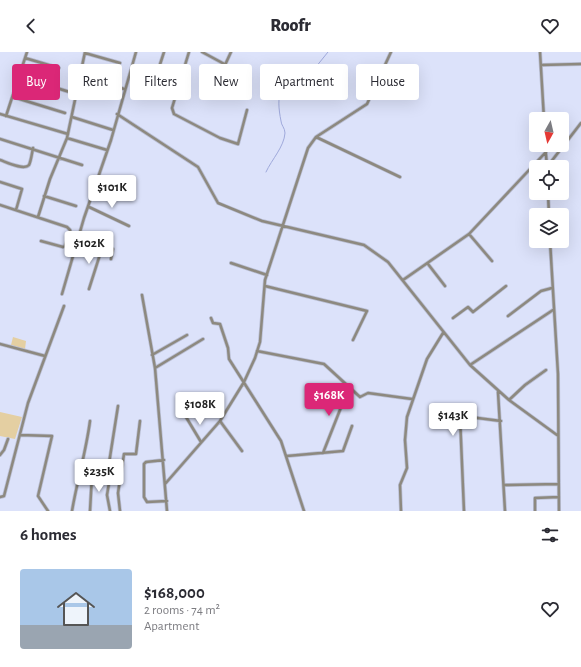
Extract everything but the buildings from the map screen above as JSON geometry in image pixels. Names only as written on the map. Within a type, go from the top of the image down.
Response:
[{"type":"street","points":[[23,64],[27,52]]},
{"type":"street","points":[[62,294],[136,52]]},
{"type":"street","points":[[160,64],[164,52]]},
{"type":"street","points":[[189,52],[172,108],[174,114],[220,138],[238,144],[247,110]]},
{"type":"street","points":[[202,52],[223,64]]},
{"type":"street","points":[[226,64],[232,52]]},
{"type":"street","points":[[165,484],[220,421],[244,382],[258,351],[265,286],[308,148],[316,137],[367,104],[391,52]]},
{"type":"street","points":[[540,52],[544,112]]},
{"type":"street","points":[[82,64],[85,53],[120,64]]},
{"type":"street","points":[[25,58],[45,64]]},
{"type":"street","points":[[541,65],[581,64]]},
{"type":"street","points":[[6,116],[12,100]]},
{"type":"street","points":[[23,100],[65,113]]},
{"type":"street","points":[[38,217],[44,196],[67,138],[75,100]]},
{"type":"street","points":[[0,114],[68,134]]},
{"type":"street","points":[[117,114],[198,167],[202,171],[218,202],[262,221],[364,245],[388,262],[470,365],[509,400],[557,435]]},
{"type":"street","points":[[72,117],[113,130]]},
{"type":"street","points":[[552,160],[581,123]]},
{"type":"street","points":[[316,137],[400,177]]},
{"type":"street","points":[[67,138],[107,150]]},
{"type":"street","points":[[0,139],[82,164]]},
{"type":"street","points":[[0,160],[22,167],[26,166],[29,163],[33,148]]},
{"type":"street","points":[[403,280],[469,234],[546,152]]},
{"type":"street","points":[[546,152],[547,160]]},
{"type":"street","points":[[0,182],[22,189],[16,210]]},
{"type":"street","points":[[44,196],[76,206]]},
{"type":"street","points":[[0,205],[67,227],[70,230],[70,235],[65,246],[63,247],[41,241]]},
{"type":"street","points":[[89,207],[129,226]]},
{"type":"street","points":[[469,234],[492,261]]},
{"type":"street","points":[[70,235],[113,249],[111,259]]},
{"type":"street","points":[[89,289],[103,245]]},
{"type":"street","points":[[550,248],[558,374],[557,435],[559,511]]},
{"type":"street","points":[[231,263],[268,275]]},
{"type":"street","points":[[428,264],[444,286]]},
{"type":"street","points":[[265,286],[366,310],[367,314],[353,340]]},
{"type":"street","points":[[453,318],[468,308],[473,312],[506,286]]},
{"type":"street","points":[[508,316],[541,291],[552,288]]},
{"type":"street","points":[[142,295],[155,368],[164,460],[167,511]]},
{"type":"street","points":[[0,497],[4,496],[28,403],[64,306]]},
{"type":"street","points":[[470,365],[553,309]]},
{"type":"street","points":[[212,318],[213,323],[220,324],[228,348],[227,356],[262,414],[279,438],[287,456],[304,511]]},
{"type":"street","points":[[401,511],[400,485],[407,468],[405,429],[412,399],[427,359],[443,332]]},
{"type":"street","points":[[152,355],[186,336]]},
{"type":"street","points":[[155,368],[203,339]]},
{"type":"street","points":[[0,344],[45,356]]},
{"type":"street","points":[[258,351],[324,364],[361,397],[368,393],[412,399]]},
{"type":"street","points":[[509,400],[525,385],[546,370]]},
{"type":"street","points":[[324,453],[349,387]]},
{"type":"street","points":[[498,391],[501,421],[505,511]]},
{"type":"street","points":[[110,511],[107,495],[110,477],[107,476],[118,406]]},
{"type":"street","points":[[186,417],[201,442]]},
{"type":"street","points":[[464,511],[460,417],[501,421]]},
{"type":"street","points":[[72,511],[79,473],[86,451],[90,421]]},
{"type":"street","points":[[120,511],[118,493],[124,454],[136,454],[140,421]]},
{"type":"street","points":[[220,421],[242,451]]},
{"type":"street","points":[[287,456],[343,451],[352,426]]},
{"type":"street","points":[[20,435],[52,436],[38,496],[48,511]]},
{"type":"street","points":[[0,455],[4,450],[8,439]]},
{"type":"street","points":[[164,460],[146,462],[144,464],[144,497],[147,502],[167,501]]},
{"type":"street","points":[[79,473],[107,476]]},
{"type":"street","points":[[90,511],[92,475]]},
{"type":"street","points":[[504,485],[558,484]]},
{"type":"street","points":[[535,511],[535,498],[558,497]]},
{"type":"shaded area","points":[[13,337],[26,341],[25,349],[11,345]]},
{"type":"shaded area","points":[[0,412],[22,417],[15,439],[0,436]]},
{"type":"waterway","points":[[266,172],[280,148],[285,133],[279,112],[279,97],[281,90],[290,82],[297,79],[307,78],[328,52]]}]
